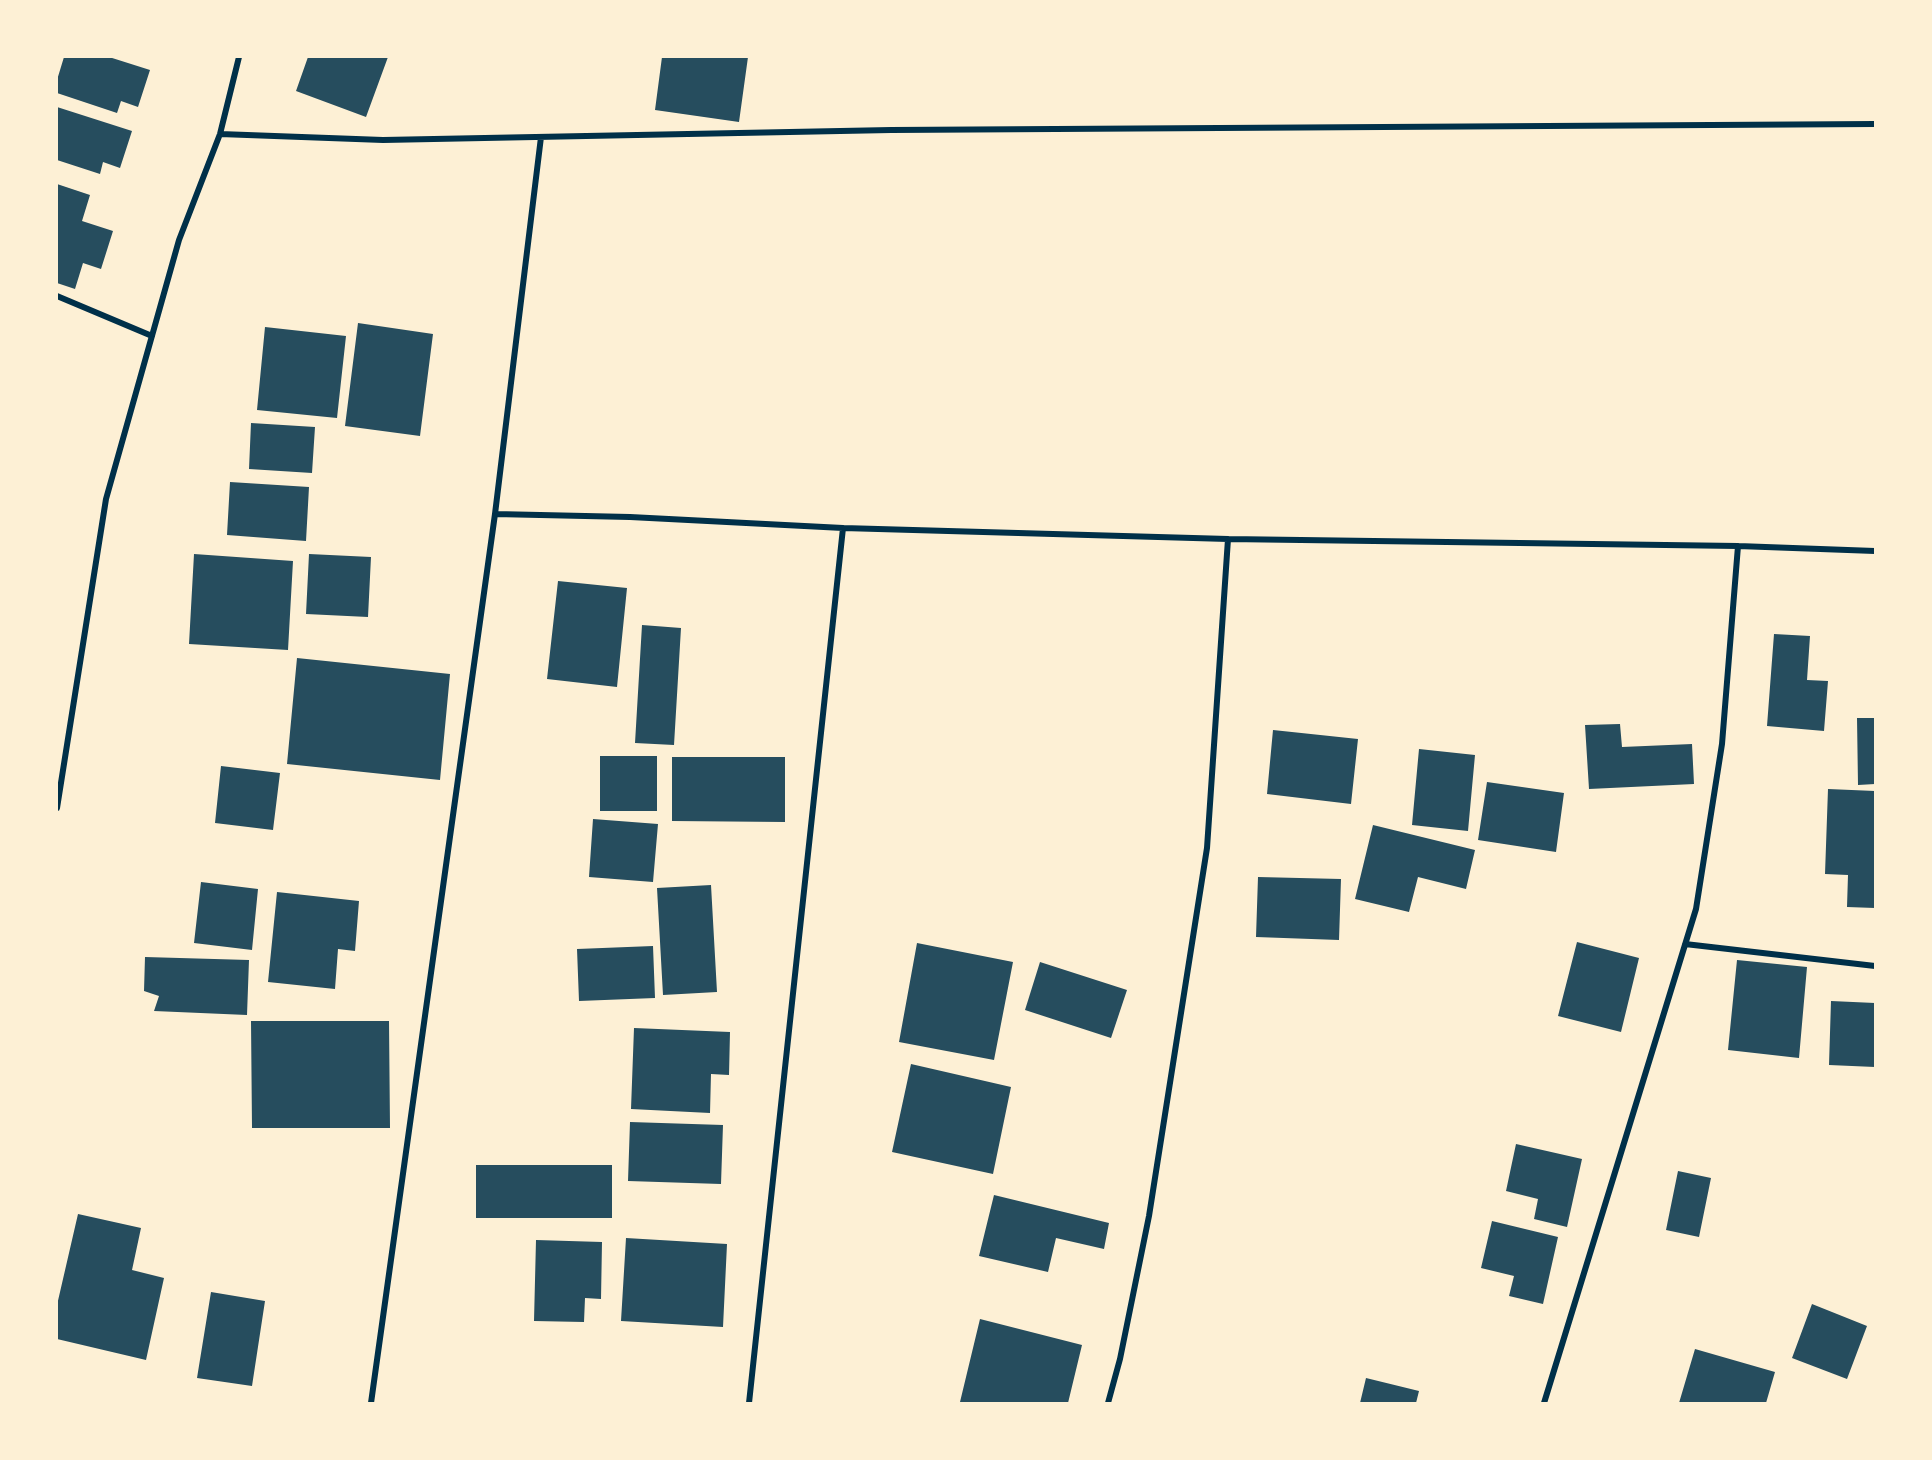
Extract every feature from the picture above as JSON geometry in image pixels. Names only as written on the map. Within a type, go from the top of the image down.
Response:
[{"type":"street","points":[[57,808],[106,499],[179,240],[220,134],[239,57]]},
{"type":"street","points":[[220,134],[383,140],[903,130],[1875,124]]},
{"type":"street","points":[[370,1403],[495,514],[541,136]]},
{"type":"street","points":[[57,296],[152,336]]},
{"type":"street","points":[[495,514],[630,517],[843,528],[1228,539],[1738,546],[1875,551]]},
{"type":"street","points":[[749,1403],[843,528]]},
{"type":"street","points":[[1108,1403],[1120,1359],[1149,1216],[1207,848],[1228,539]]},
{"type":"street","points":[[1544,1403],[1696,909],[1722,744],[1738,546]]},
{"type":"street","points":[[1685,945],[1875,966]]},
{"type":"building","points":[[64,57],[109,57],[150,70],[138,107],[121,101],[117,113],[57,93],[57,80]]},
{"type":"building","points":[[308,57],[388,57],[366,117],[296,91]]},
{"type":"building","points":[[662,57],[748,57],[739,122],[655,110]]},
{"type":"building","points":[[57,107],[132,131],[120,168],[103,162],[100,174],[57,160]]},
{"type":"building","points":[[57,184],[90,195],[82,221],[113,231],[101,269],[83,263],[75,289],[57,283]]},
{"type":"building","points":[[358,323],[433,334],[420,436],[345,426]]},
{"type":"building","points":[[265,327],[346,336],[337,418],[257,410]]},
{"type":"building","points":[[251,423],[315,427],[312,473],[249,469]]},
{"type":"building","points":[[230,482],[309,487],[306,541],[227,535]]},
{"type":"building","points":[[194,554],[293,561],[288,650],[189,644]]},
{"type":"building","points":[[309,554],[371,557],[368,617],[306,614]]},
{"type":"building","points":[[558,581],[627,588],[617,687],[547,679]]},
{"type":"building","points":[[642,625],[681,628],[674,745],[635,743]]},
{"type":"building","points":[[1774,634],[1810,636],[1807,680],[1828,681],[1824,731],[1767,726]]},
{"type":"building","points":[[297,658],[450,674],[440,780],[287,764]]},
{"type":"building","points":[[1857,718],[1875,718],[1875,784],[1858,785]]},
{"type":"building","points":[[1620,724],[1622,747],[1692,744],[1694,784],[1589,789],[1585,725]]},
{"type":"building","points":[[1273,730],[1358,739],[1351,804],[1267,794]]},
{"type":"building","points":[[1419,749],[1475,755],[1468,831],[1412,825]]},
{"type":"building","points":[[600,756],[657,756],[657,811],[600,811]]},
{"type":"building","points":[[672,757],[785,757],[785,822],[672,821]]},
{"type":"building","points":[[221,766],[280,773],[273,830],[215,823]]},
{"type":"building","points":[[1487,782],[1564,793],[1556,852],[1478,840]]},
{"type":"building","points":[[1828,789],[1875,791],[1875,908],[1847,907],[1848,875],[1825,874]]},
{"type":"building","points":[[593,819],[658,824],[653,882],[589,877]]},
{"type":"building","points":[[1373,825],[1475,850],[1466,889],[1418,877],[1409,912],[1355,899]]},
{"type":"building","points":[[1258,877],[1341,879],[1339,940],[1256,937]]},
{"type":"building","points":[[201,882],[258,889],[252,950],[194,943]]},
{"type":"building","points":[[711,885],[717,992],[663,995],[657,888]]},
{"type":"building","points":[[277,892],[359,901],[355,951],[338,949],[335,989],[268,982]]},
{"type":"building","points":[[1577,942],[1639,958],[1621,1032],[1558,1016]]},
{"type":"building","points":[[917,943],[1013,962],[994,1060],[899,1042]]},
{"type":"building","points":[[653,946],[655,998],[579,1001],[577,949]]},
{"type":"building","points":[[145,957],[249,960],[247,1015],[154,1011],[159,996],[144,991]]},
{"type":"building","points":[[1737,960],[1807,967],[1799,1058],[1728,1050]]},
{"type":"building","points":[[1040,962],[1127,990],[1111,1038],[1025,1010]]},
{"type":"building","points":[[1831,1001],[1875,1003],[1875,1067],[1829,1065]]},
{"type":"building","points":[[251,1021],[389,1021],[390,1128],[252,1128]]},
{"type":"building","points":[[634,1028],[730,1032],[729,1075],[711,1074],[710,1113],[631,1109]]},
{"type":"building","points":[[911,1064],[1011,1087],[993,1174],[892,1152]]},
{"type":"building","points":[[630,1122],[723,1125],[721,1184],[628,1181]]},
{"type":"building","points":[[1516,1144],[1582,1159],[1567,1227],[1534,1219],[1538,1199],[1506,1191]]},
{"type":"building","points":[[476,1165],[612,1165],[612,1218],[476,1218]]},
{"type":"building","points":[[1678,1171],[1711,1178],[1699,1237],[1666,1230]]},
{"type":"building","points":[[994,1195],[1109,1223],[1104,1249],[1056,1238],[1048,1272],[979,1256]]},
{"type":"building","points":[[78,1214],[141,1228],[132,1270],[164,1278],[146,1360],[57,1339],[57,1305]]},
{"type":"building","points":[[1492,1221],[1558,1237],[1543,1304],[1509,1296],[1514,1276],[1481,1268]]},
{"type":"building","points":[[626,1238],[727,1244],[723,1327],[621,1321]]},
{"type":"building","points":[[536,1240],[602,1242],[601,1299],[585,1298],[584,1322],[534,1321]]},
{"type":"building","points":[[211,1292],[265,1301],[252,1386],[197,1378]]},
{"type":"building","points":[[1812,1304],[1867,1326],[1847,1379],[1792,1358]]},
{"type":"building","points":[[980,1319],[1082,1345],[1068,1403],[960,1402]]},
{"type":"building","points":[[1695,1349],[1775,1372],[1766,1403],[1679,1403]]},
{"type":"building","points":[[1366,1378],[1419,1391],[1416,1403],[1360,1403]]}]
